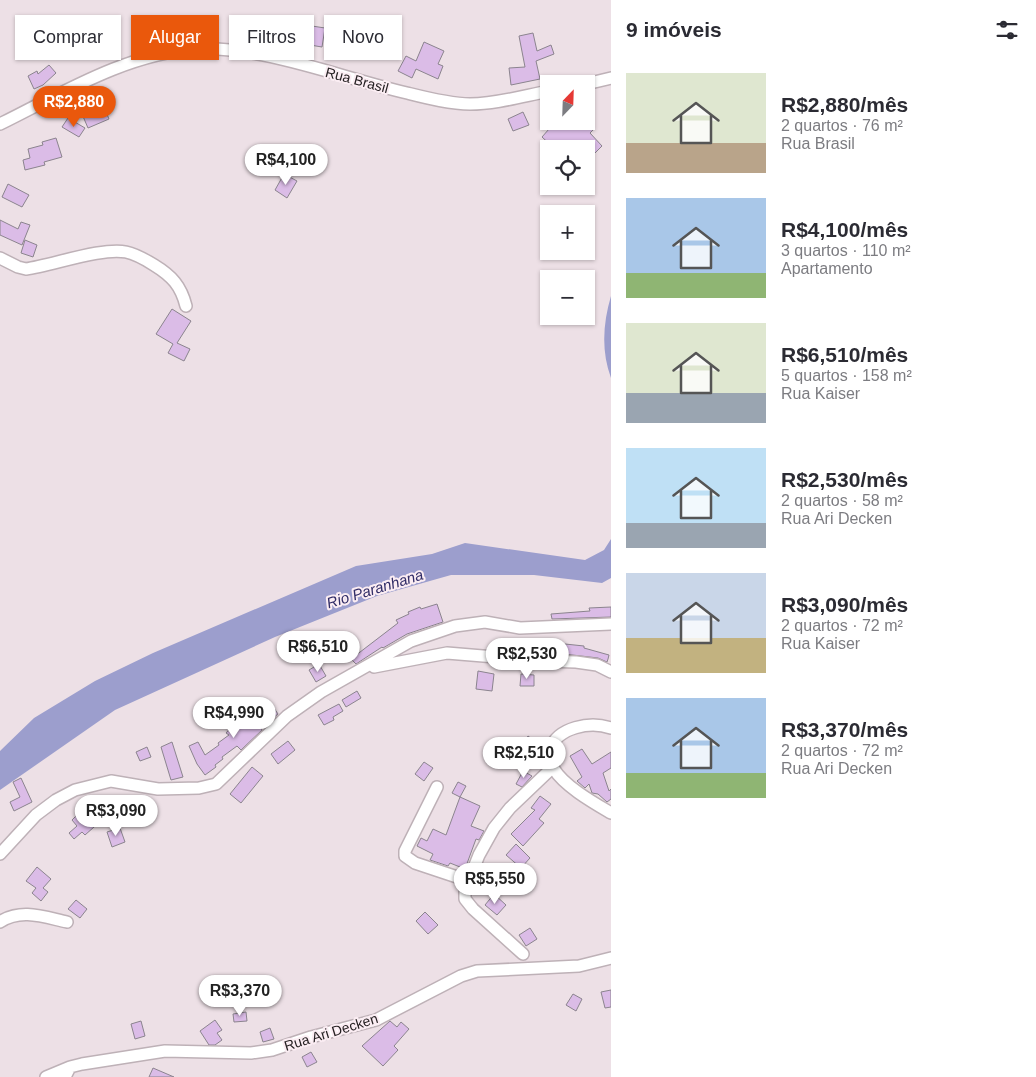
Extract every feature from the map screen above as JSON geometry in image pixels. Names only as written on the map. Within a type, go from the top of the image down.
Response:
[{"type":"street","name":"Rua Brasil","points":[[0,124],[113,70],[168,53],[196,49],[218,49],[252,53],[429,99],[470,104],[506,100],[540,93]]},
{"type":"street","points":[[595,82],[611,78]]},
{"type":"street","points":[[0,258],[26,269],[86,256],[125,252],[148,261],[170,275],[180,289],[186,306]]},
{"type":"street","points":[[0,854],[36,815],[56,800],[75,790],[111,781],[158,789],[199,788],[216,784],[286,716],[321,692],[365,669],[411,641],[455,626],[485,622],[520,628],[611,624]]},
{"type":"street","points":[[365,669],[447,653],[576,662],[597,665],[611,672]]},
{"type":"street","points":[[611,728],[590,724],[557,737],[550,749],[552,767],[557,773],[591,802],[611,813]]},
{"type":"street","points":[[524,954],[473,909],[465,899],[465,890],[494,828],[510,808],[552,767]]},
{"type":"street","points":[[437,787],[405,851],[405,856],[415,863],[469,881]]},
{"type":"street","points":[[0,922],[17,914],[29,914],[67,922]]},
{"type":"street","name":"Rua Ari Decken","points":[[46,1077],[68,1072],[99,1060],[122,1059],[165,1051],[251,1053],[272,1050],[311,1037],[376,1020],[461,976],[477,971],[579,966],[611,958]]},
{"type":"water","points":[[611,296],[611,378],[604,347],[604,337],[606,316]]},
{"type":"water","name":"Rio Paranhana","points":[[611,539],[611,578],[602,583],[534,575],[451,575],[377,596],[275,637],[115,710],[0,790],[0,751],[34,718],[95,681],[153,653],[356,566],[432,554],[465,543],[585,560],[604,550]]},
{"type":"building","points":[[314,26],[324,28],[322,47],[314,46]]},
{"type":"building","points":[[533,33],[537,51],[551,45],[554,54],[536,61],[540,79],[511,85],[509,68],[525,67],[519,36]]},
{"type":"building","points":[[424,42],[444,51],[438,64],[443,66],[438,79],[416,69],[412,78],[398,71],[406,56],[416,61]]},
{"type":"building","points":[[49,65],[56,73],[43,85],[34,89],[28,76],[37,71],[38,74]]},
{"type":"building","points":[[103,105],[109,119],[88,128],[82,114]]},
{"type":"building","points":[[523,112],[529,125],[513,131],[508,119]]},
{"type":"building","points":[[68,118],[85,128],[79,137],[62,127]]},
{"type":"building","points":[[548,130],[593,130],[590,133],[602,146],[595,153],[595,140],[545,140],[542,137]]},
{"type":"building","points":[[56,138],[62,157],[44,162],[45,165],[25,170],[23,160],[30,158],[28,149],[43,145],[42,142]]},
{"type":"building","points":[[284,174],[297,181],[287,198],[275,190]]},
{"type":"building","points":[[8,184],[29,195],[22,207],[2,197]]},
{"type":"building","points":[[0,220],[18,229],[21,222],[30,225],[22,245],[0,235]]},
{"type":"building","points":[[25,240],[37,245],[33,257],[21,253]]},
{"type":"building","points":[[172,309],[191,321],[177,343],[190,349],[184,361],[168,353],[173,344],[156,334]]},
{"type":"building","points":[[437,604],[443,622],[407,634],[356,664],[351,659],[398,623],[396,620],[409,614],[408,612],[420,607],[421,609]]},
{"type":"building","points":[[611,607],[611,617],[552,619],[551,614],[590,611],[589,608]]},
{"type":"building","points":[[565,644],[584,646],[584,648],[609,655],[607,662],[598,658],[564,654]]},
{"type":"building","points":[[516,645],[543,648],[543,653],[515,651]]},
{"type":"building","points":[[319,664],[326,676],[316,682],[309,670]]},
{"type":"building","points":[[478,671],[494,674],[492,691],[476,689]]},
{"type":"building","points":[[521,674],[534,675],[534,686],[520,686]]},
{"type":"building","points":[[357,691],[361,698],[346,707],[342,700]]},
{"type":"building","points":[[270,702],[278,714],[261,728],[262,730],[241,750],[237,746],[222,757],[223,759],[215,765],[216,767],[205,775],[197,764],[189,746],[198,742],[205,755],[229,735],[226,733],[236,722],[239,725]]},
{"type":"building","points":[[339,704],[343,711],[333,717],[334,720],[324,725],[318,715]]},
{"type":"building","points":[[528,736],[537,743],[531,751],[522,745]]},
{"type":"building","points":[[288,741],[295,750],[278,764],[271,754]]},
{"type":"building","points":[[172,742],[183,777],[171,780],[161,747]]},
{"type":"building","points":[[147,747],[151,757],[140,761],[136,752]]},
{"type":"building","points":[[582,749],[592,764],[611,752],[611,768],[603,773],[609,791],[611,789],[611,799],[607,802],[598,794],[592,793],[589,784],[585,788],[577,781],[582,777],[570,756]]},
{"type":"building","points":[[424,762],[433,768],[424,781],[415,774]]},
{"type":"building","points":[[252,767],[263,776],[241,803],[230,794]]},
{"type":"building","points":[[523,771],[532,776],[522,787],[516,784]]},
{"type":"building","points":[[21,778],[32,802],[14,811],[10,802],[20,797],[13,782]]},
{"type":"building","points":[[458,782],[466,786],[460,797],[452,793]]},
{"type":"building","points":[[540,796],[551,804],[539,819],[544,823],[523,846],[511,834],[535,810],[531,808]]},
{"type":"building","points":[[135,797],[137,812],[122,813],[120,798]]},
{"type":"building","points":[[460,797],[480,806],[471,826],[484,831],[479,840],[476,839],[465,869],[450,863],[448,866],[430,860],[433,854],[417,846],[421,838],[427,841],[433,829],[446,835]]},
{"type":"building","points":[[102,802],[112,811],[85,835],[82,832],[74,839],[69,833],[77,826],[72,820],[80,812],[86,818]]},
{"type":"building","points":[[120,828],[125,842],[112,847],[107,832]]},
{"type":"building","points":[[516,844],[530,858],[521,868],[506,855]]},
{"type":"building","points":[[37,867],[51,879],[43,888],[48,892],[41,901],[32,893],[36,888],[26,881]]},
{"type":"building","points":[[492,872],[504,878],[497,891],[485,884]]},
{"type":"building","points":[[494,894],[506,905],[497,915],[485,905]]},
{"type":"building","points":[[76,900],[87,909],[80,918],[68,909]]},
{"type":"building","points":[[425,912],[438,925],[428,934],[416,921]]},
{"type":"building","points":[[530,928],[537,939],[526,946],[519,935]]},
{"type":"building","points":[[611,990],[611,1007],[605,1008],[601,992]]},
{"type":"building","points":[[573,994],[582,999],[576,1011],[566,1005]]},
{"type":"building","points":[[246,1012],[247,1021],[234,1022],[233,1014]]},
{"type":"building","points":[[215,1020],[222,1030],[217,1033],[222,1040],[215,1045],[209,1045],[200,1031]]},
{"type":"building","points":[[141,1021],[145,1036],[135,1039],[131,1024]]},
{"type":"building","points":[[390,1021],[397,1027],[401,1022],[409,1029],[394,1046],[398,1050],[383,1066],[362,1046]]},
{"type":"building","points":[[270,1028],[274,1039],[263,1042],[260,1032]]},
{"type":"building","points":[[311,1052],[317,1062],[307,1067],[302,1057]]},
{"type":"building","points":[[153,1068],[174,1077],[149,1077]]}]
